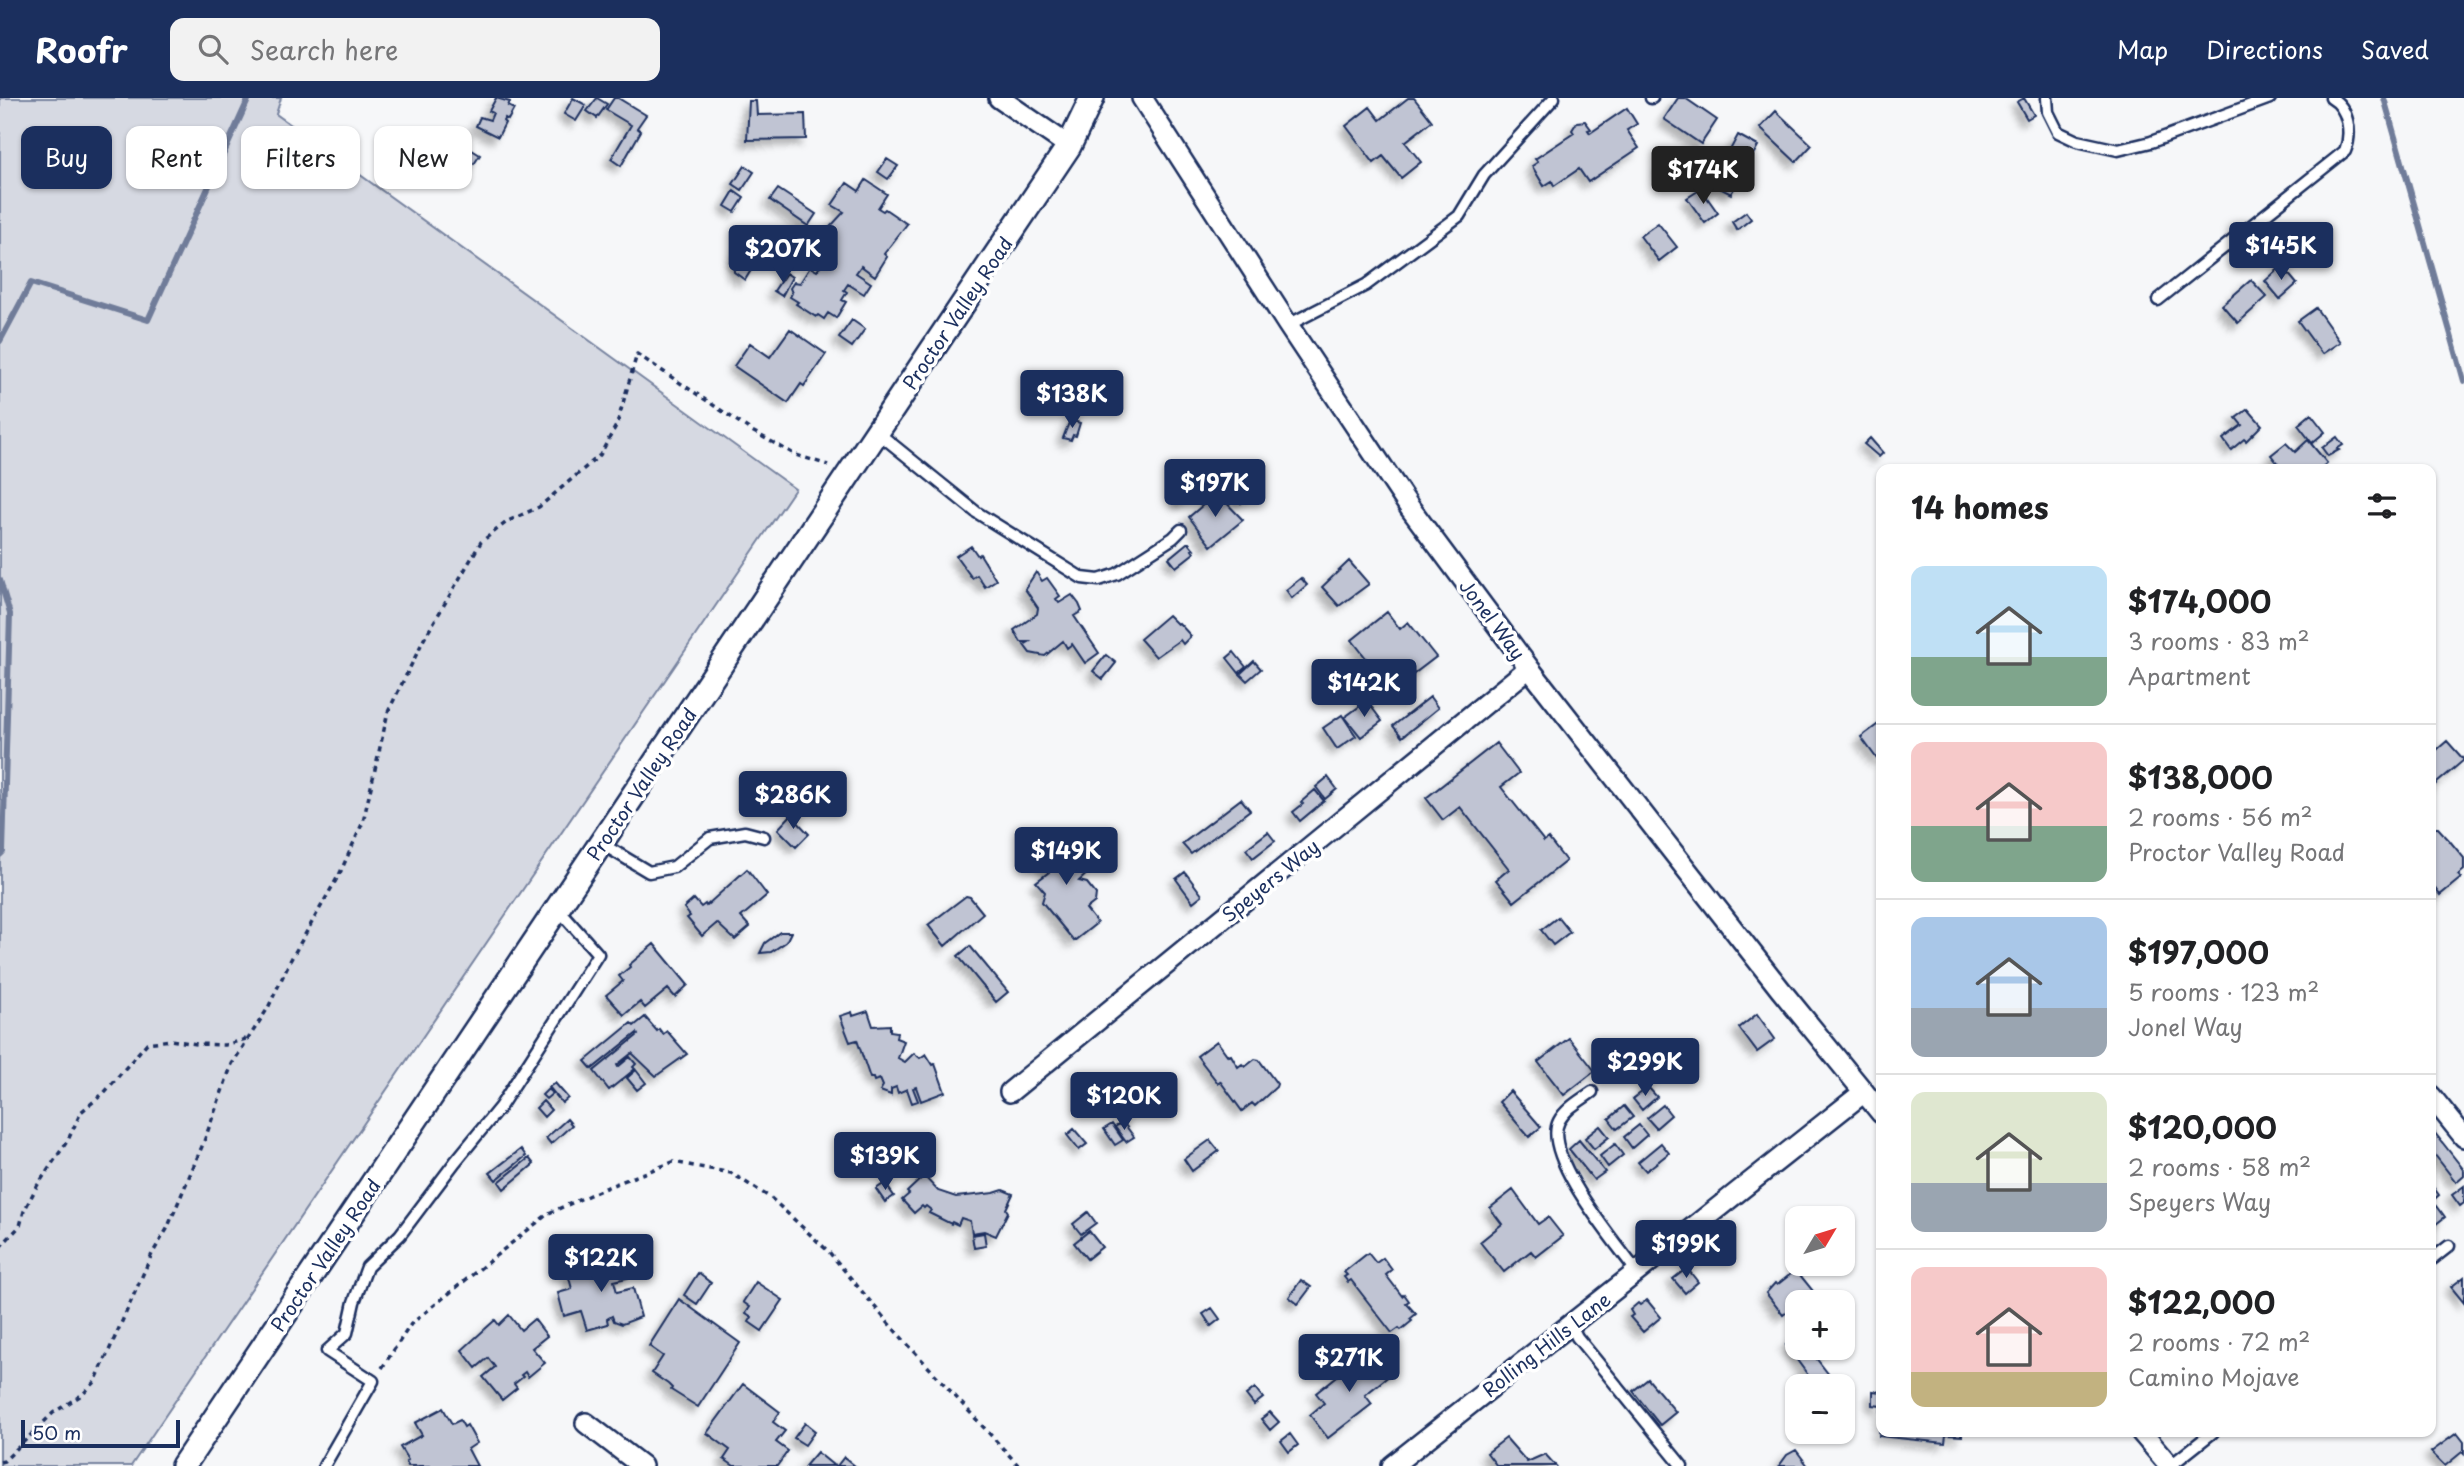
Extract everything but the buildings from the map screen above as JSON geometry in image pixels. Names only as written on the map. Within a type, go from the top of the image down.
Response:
[{"type":"street","points":[[999,98],[1069,146]]},
{"type":"street","name":"Proctor Valley Road","points":[[183,1466],[1069,146],[1092,98]]},
{"type":"street","name":"Jonel Way","points":[[1142,98],[1410,508],[1529,668],[1780,989],[1875,1100]]},
{"type":"street","name":"Speyers Way","points":[[1010,1092],[1529,668]]},
{"type":"street","name":"Rolling Hills Lane","points":[[1392,1466],[1637,1272],[1875,1100]]},
{"type":"street","points":[[2436,1102],[2464,1137]]},
{"type":"street","points":[[586,1423],[642,1466]]},
{"type":"street","points":[[2145,1437],[2170,1466]]},
{"type":"lane","points":[[1288,324],[1366,285],[1459,216],[1484,175],[1554,98]]},
{"type":"lane","points":[[2047,98],[2048,112],[2058,132],[2077,141],[2118,150],[2151,142],[2270,98]]},
{"type":"lane","points":[[2158,300],[2345,151],[2351,138],[2348,124],[2336,100],[2331,98]]},
{"type":"lane","points":[[877,432],[976,512],[1082,578],[1099,580],[1117,574],[1181,530]]},
{"type":"lane","points":[[601,844],[649,872],[674,867],[710,838],[745,832],[764,837]]},
{"type":"lane","points":[[324,1466],[373,1381],[327,1351],[347,1333],[354,1302],[367,1267],[400,1235],[500,1107],[598,954],[557,909]]},
{"type":"lane","points":[[1592,1092],[1569,1109],[1559,1121],[1555,1134],[1560,1155],[1567,1175],[1637,1272]]},
{"type":"lane","points":[[2436,1256],[2449,1245]]},
{"type":"lane","points":[[1571,1325],[1577,1337],[1682,1466]]},
{"type":"lane","points":[[2170,1466],[2207,1437]]},
{"type":"path","points":[[0,1462],[53,1413],[83,1394],[95,1382],[152,1254],[167,1229],[203,1144],[232,1064],[268,1008],[290,961],[340,873],[363,822],[388,712],[424,639],[481,542],[508,521],[539,507],[600,456],[617,424],[637,354],[752,431],[796,455],[850,472]]},
{"type":"path","points":[[0,1247],[20,1226],[24,1211],[37,1186],[68,1140],[81,1112],[104,1093],[146,1043],[171,1040],[225,1045],[248,1039]]},
{"type":"path","points":[[373,1381],[411,1324],[549,1213],[673,1162],[732,1173],[771,1198],[829,1251],[890,1325],[1019,1466]]},
{"type":"shaded area","points":[[0,98],[281,98],[276,114],[293,126],[241,126],[241,189],[360,189],[360,175],[374,185],[374,189],[380,189],[795,489],[131,1466],[0,1466]]},
{"type":"waterway","points":[[0,341],[31,283],[148,320],[249,98]]},
{"type":"waterway","points":[[2384,98],[2464,381]]},
{"type":"waterway","points":[[0,580],[10,614],[3,852],[0,855]]}]
